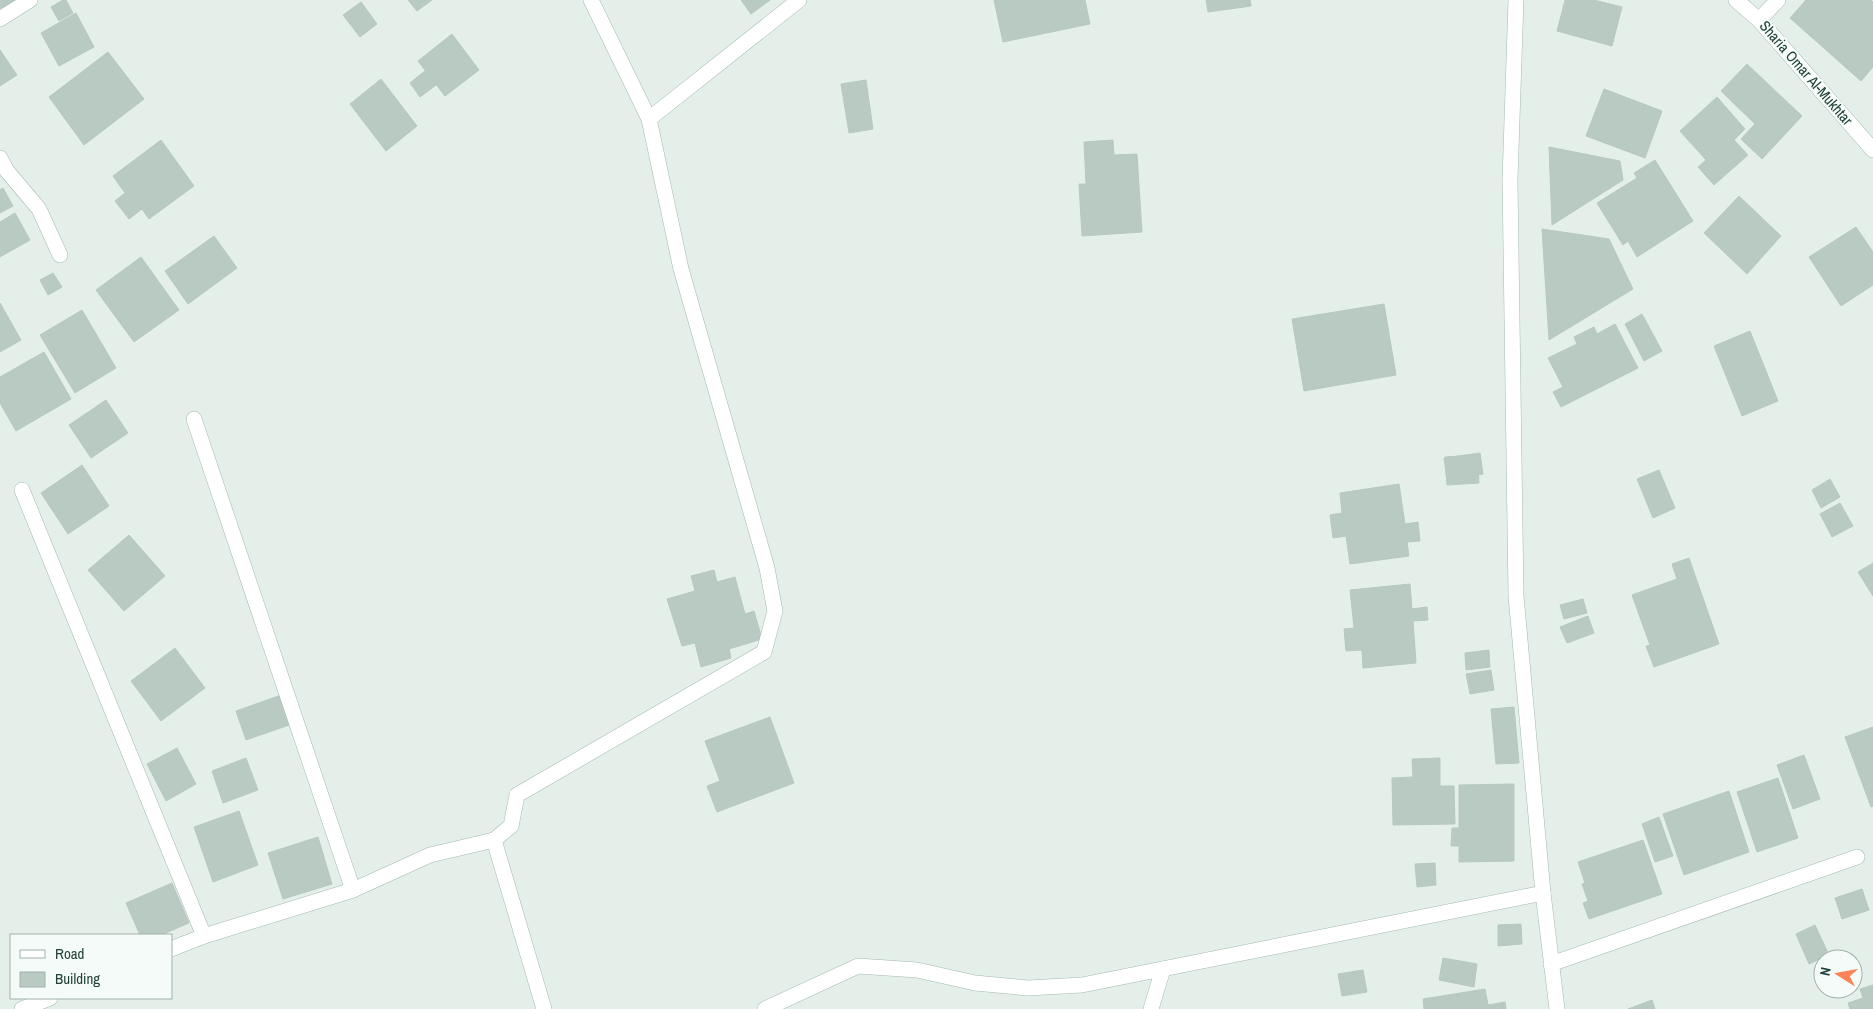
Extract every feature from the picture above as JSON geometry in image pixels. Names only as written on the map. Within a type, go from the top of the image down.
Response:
[{"type":"street","points":[[0,19],[30,0]]},
{"type":"street","points":[[172,949],[204,936],[354,890],[430,855],[494,840],[511,826],[517,795],[764,652],[775,611],[767,568],[681,270],[649,119],[591,0]]},
{"type":"street","points":[[649,119],[799,0]]},
{"type":"street","points":[[1516,0],[1510,180],[1516,596],[1542,893],[1557,1009]]},
{"type":"street","name":"Sharia Omar Al-Mukhtar","points":[[1736,0],[1759,20],[1873,150]]},
{"type":"street","points":[[1759,20],[1778,0]]},
{"type":"street","points":[[0,158],[8,171],[39,209],[60,255]]},
{"type":"street","points":[[194,419],[354,890]]},
{"type":"street","points":[[22,490],[204,936]]},
{"type":"street","points":[[494,840],[544,1009]]},
{"type":"street","points":[[1551,964],[1857,857]]},
{"type":"street","points":[[764,1009],[858,966],[917,970],[975,982],[1028,988],[1082,985],[1542,893]]},
{"type":"street","points":[[1151,1009],[1163,969]]},
{"type":"street","points":[[22,1009],[47,999]]},
{"type":"building","points":[[0,0],[16,0],[1,10]]},
{"type":"building","points":[[66,0],[73,13],[59,21],[51,7]]},
{"type":"building","points":[[408,0],[432,0],[417,11]]},
{"type":"building","points":[[741,0],[770,0],[751,14]]},
{"type":"building","points":[[994,0],[1085,0],[1090,24],[1003,42]]},
{"type":"building","points":[[1206,0],[1250,0],[1251,6],[1208,12]]},
{"type":"building","points":[[1565,0],[1594,0],[1622,7],[1612,46],[1557,31]]},
{"type":"building","points":[[1806,0],[1871,0],[1873,2],[1873,67],[1861,81],[1790,18]]},
{"type":"building","points":[[361,2],[377,24],[360,37],[343,15]]},
{"type":"building","points":[[76,13],[94,47],[59,66],[41,33]]},
{"type":"building","points":[[452,34],[479,70],[445,96],[418,61]]},
{"type":"building","points":[[0,50],[17,75],[0,86]]},
{"type":"building","points":[[108,52],[144,99],[84,145],[49,97]]},
{"type":"building","points":[[1747,64],[1802,116],[1762,159],[1741,139],[1755,124],[1721,91]]},
{"type":"building","points":[[425,71],[436,85],[420,97],[410,83]]},
{"type":"building","points":[[381,79],[417,126],[386,151],[350,104]]},
{"type":"building","points":[[866,80],[873,129],[849,133],[841,84]]},
{"type":"building","points":[[1604,89],[1662,111],[1645,158],[1586,136]]},
{"type":"building","points":[[1717,97],[1745,129],[1734,140],[1748,155],[1714,185],[1698,167],[1706,160],[1680,131]]},
{"type":"building","points":[[161,140],[194,186],[149,219],[142,209],[129,219],[115,201],[125,193],[113,176]]},
{"type":"building","points":[[1113,140],[1114,155],[1137,154],[1142,232],[1082,236],[1079,184],[1086,184],[1084,142]]},
{"type":"building","points":[[1549,147],[1620,161],[1623,180],[1552,225]]},
{"type":"building","points":[[1655,160],[1693,221],[1637,257],[1628,241],[1623,245],[1597,203],[1637,178],[1634,173]]},
{"type":"building","points":[[3,188],[13,206],[0,213],[0,190]]},
{"type":"building","points":[[1739,196],[1781,236],[1747,274],[1704,233]]},
{"type":"building","points":[[15,213],[30,240],[0,257],[0,222]]},
{"type":"building","points":[[1856,227],[1873,252],[1873,285],[1841,306],[1809,257]]},
{"type":"building","points":[[1542,229],[1609,239],[1633,289],[1549,340]]},
{"type":"building","points":[[214,236],[237,268],[188,304],[165,271]]},
{"type":"building","points":[[141,257],[179,310],[134,342],[96,290]]},
{"type":"building","points":[[53,273],[62,287],[48,295],[40,280]]},
{"type":"building","points":[[0,303],[21,340],[0,352]]},
{"type":"building","points":[[1384,304],[1396,375],[1304,391],[1292,319]]},
{"type":"building","points":[[82,310],[116,368],[75,393],[40,335]]},
{"type":"building","points":[[1642,314],[1662,351],[1644,361],[1625,324]]},
{"type":"building","points":[[1615,324],[1638,368],[1561,407],[1553,392],[1563,387],[1548,358],[1577,344],[1574,337],[1594,327],[1597,334]]},
{"type":"building","points":[[1750,331],[1778,401],[1742,416],[1714,346]]},
{"type":"building","points":[[44,352],[71,399],[16,431],[0,403],[0,377]]},
{"type":"building","points":[[106,400],[128,433],[91,458],[69,425]]},
{"type":"building","points":[[1480,453],[1483,474],[1447,480],[1444,458]]},
{"type":"building","points":[[1477,455],[1479,483],[1447,485],[1445,457]]},
{"type":"building","points":[[82,465],[109,506],[68,534],[41,493]]},
{"type":"building","points":[[1659,470],[1675,508],[1653,518],[1637,479]]},
{"type":"building","points":[[1830,479],[1840,497],[1821,508],[1812,490]]},
{"type":"building","points":[[1399,484],[1405,524],[1418,522],[1420,541],[1407,542],[1409,556],[1350,564],[1346,536],[1333,538],[1330,515],[1342,513],[1340,493]]},
{"type":"building","points":[[1840,503],[1853,526],[1832,537],[1820,514]]},
{"type":"building","points":[[129,535],[165,576],[124,611],[88,570]]},
{"type":"building","points":[[1689,558],[1719,644],[1654,667],[1646,646],[1650,645],[1632,595],[1677,579],[1672,564]]},
{"type":"building","points":[[1873,563],[1873,596],[1858,572]]},
{"type":"building","points":[[714,570],[717,582],[735,577],[745,614],[754,611],[762,639],[729,649],[731,658],[701,667],[695,643],[682,646],[667,599],[695,591],[691,576]]},
{"type":"building","points":[[1410,584],[1412,609],[1427,607],[1428,620],[1413,621],[1416,663],[1363,668],[1362,650],[1346,651],[1344,629],[1354,628],[1350,590]]},
{"type":"building","points":[[1583,599],[1587,613],[1564,619],[1560,605]]},
{"type":"building","points":[[1588,616],[1594,633],[1567,643],[1560,627]]},
{"type":"building","points":[[175,648],[205,688],[161,721],[131,681]]},
{"type":"building","points":[[1489,650],[1490,667],[1466,670],[1465,653]]},
{"type":"building","points":[[1491,670],[1494,690],[1470,694],[1466,674]]},
{"type":"building","points":[[284,694],[295,723],[246,740],[236,711]]},
{"type":"building","points":[[1514,707],[1519,763],[1496,764],[1491,709]]},
{"type":"building","points":[[770,717],[794,783],[717,812],[707,786],[720,781],[705,741]]},
{"type":"building","points":[[1873,727],[1873,806],[1871,807],[1845,737]]},
{"type":"building","points":[[177,748],[196,784],[166,801],[147,764]]},
{"type":"building","points":[[1804,755],[1820,799],[1793,809],[1777,765]]},
{"type":"building","points":[[246,758],[258,790],[223,803],[212,771]]},
{"type":"building","points":[[1440,758],[1440,786],[1454,786],[1455,824],[1393,825],[1392,778],[1413,777],[1412,759]]},
{"type":"building","points":[[1778,778],[1798,838],[1757,852],[1737,792]]},
{"type":"building","points":[[1514,784],[1514,861],[1459,862],[1459,846],[1451,846],[1452,828],[1459,828],[1459,785]]},
{"type":"building","points":[[1729,791],[1749,852],[1684,875],[1663,814]]},
{"type":"building","points":[[239,811],[258,865],[213,882],[194,827]]},
{"type":"building","points":[[1659,817],[1673,856],[1655,862],[1642,824]]},
{"type":"building","points":[[318,837],[332,884],[283,899],[268,853]]},
{"type":"building","points":[[1643,840],[1662,894],[1589,919],[1583,903],[1588,901],[1582,884],[1585,883],[1578,862]]},
{"type":"building","points":[[1435,863],[1436,885],[1417,887],[1415,864]]},
{"type":"building","points":[[172,883],[189,923],[163,934],[140,934],[126,903]]},
{"type":"building","points":[[1862,889],[1869,910],[1842,919],[1835,898]]},
{"type":"building","points":[[1521,924],[1522,944],[1498,946],[1498,925]]},
{"type":"building","points":[[1815,925],[1826,949],[1813,949],[1813,962],[1809,964],[1796,934]]},
{"type":"building","points":[[1443,958],[1477,964],[1474,987],[1439,980]]},
{"type":"building","points":[[1363,970],[1367,992],[1342,996],[1338,974]]},
{"type":"building","points":[[1873,985],[1873,1009],[1850,1009],[1848,1003],[1863,999],[1863,988]]},
{"type":"building","points":[[1485,989],[1488,1005],[1505,1002],[1506,1009],[1424,1009],[1423,999]]},
{"type":"building","points":[[1652,1000],[1655,1009],[1628,1009]]}]
